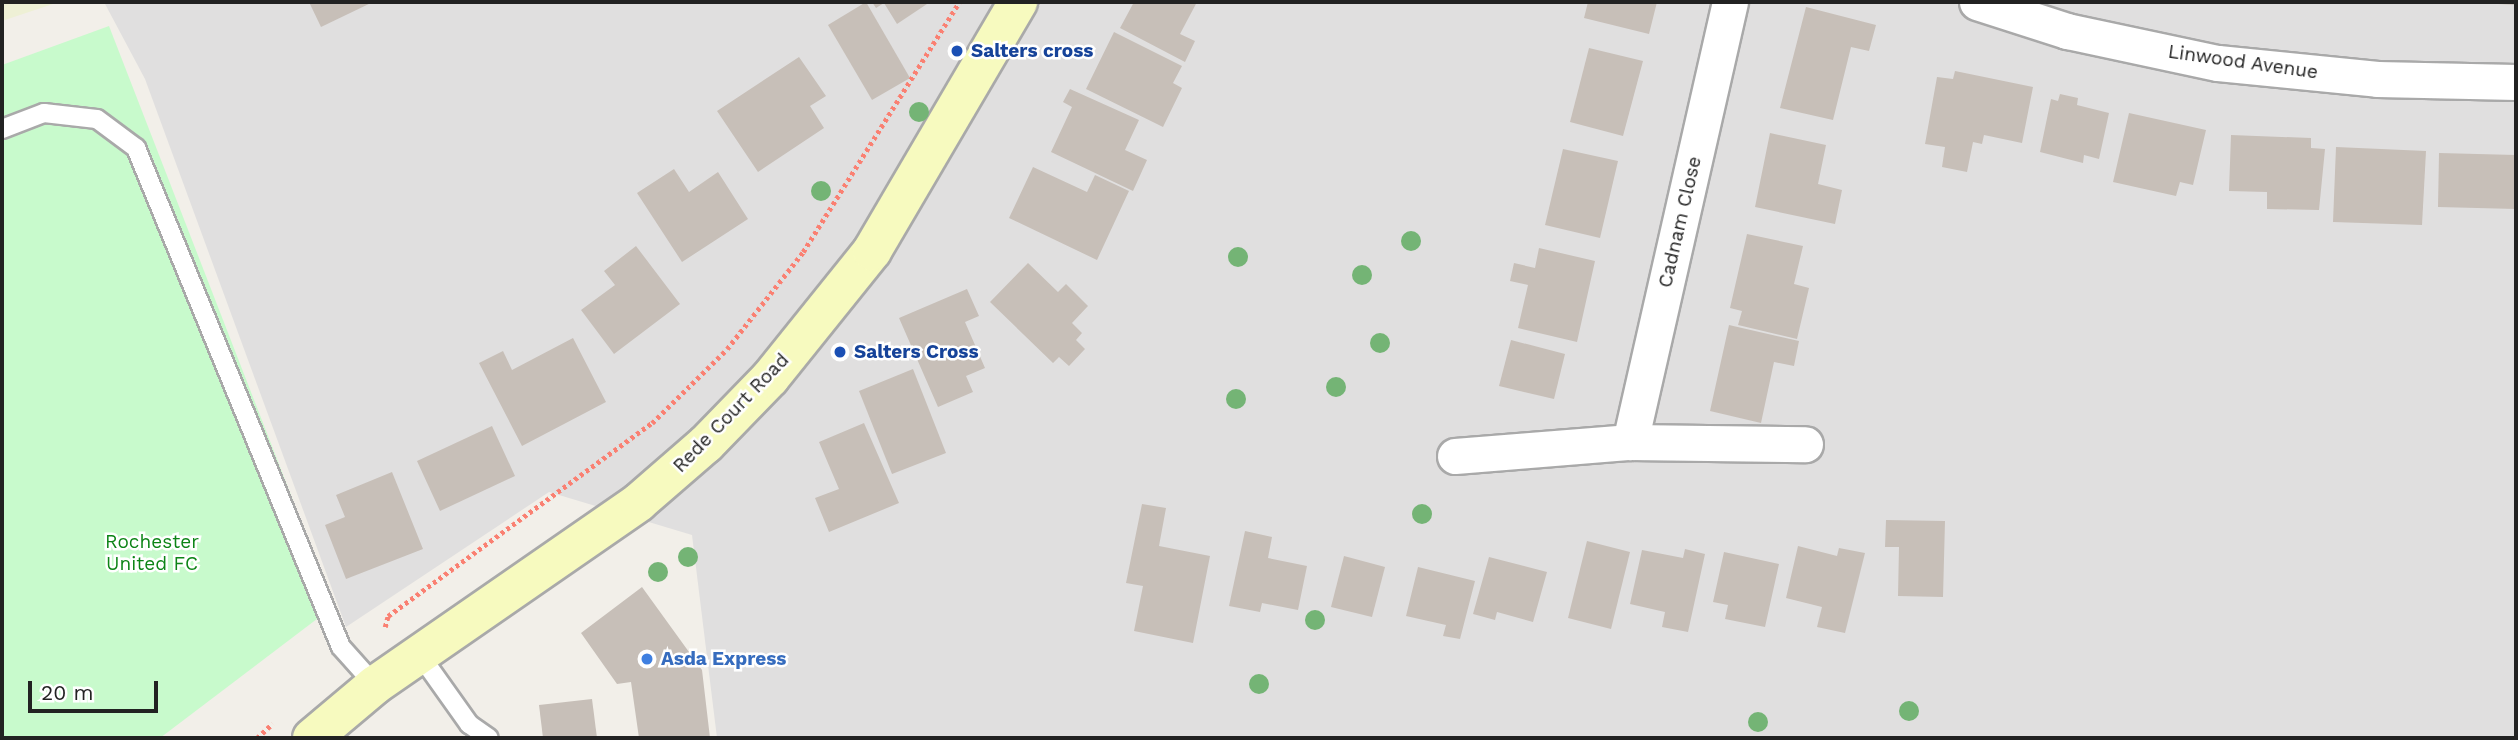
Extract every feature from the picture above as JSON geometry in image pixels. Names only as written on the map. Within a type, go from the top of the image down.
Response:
[{"type":"main road","name":"Rede Court Road","points":[[322,732],[363,672],[420,655],[639,502],[706,444],[770,377],[872,251],[1018,2]]},
{"type":"street","name":"Cadnam Close","points":[[1630,442],[1730,2]]},
{"type":"street","name":"Linwood Avenue","points":[[1977,2],[2067,32],[2218,63],[2377,79],[2516,82]]},
{"type":"street","points":[[1455,456],[1630,442],[1805,444]]},
{"type":"lane","points":[[2,129],[44,113],[97,119],[136,148],[341,647],[363,672]]},
{"type":"lane","points":[[420,655],[470,724],[489,738]]},
{"type":"path","points":[[363,672],[383,636],[388,616],[605,461],[652,423],[727,349],[803,251],[959,2]]},
{"type":"path","points":[[257,738],[276,720]]},
{"type":"shaded area","points":[[104,2],[2516,2],[2516,738],[717,738],[692,535],[549,492],[346,627],[145,79]]},
{"type":"green space","points":[[2,2],[59,2],[2,21]]},
{"type":"green space","name":"Rochester United FC","points":[[109,26],[334,606],[160,738],[2,738],[2,65]]},
{"type":"building","points":[[309,2],[373,2],[321,27]]},
{"type":"building","points":[[866,2],[910,78],[872,100],[828,25]]},
{"type":"building","points":[[872,2],[930,2],[897,24],[884,3],[876,8]]},
{"type":"building","points":[[1134,2],[1197,2],[1180,34],[1195,41],[1185,62],[1120,28]]},
{"type":"building","points":[[1588,2],[1657,2],[1649,34],[1584,18]]},
{"type":"building","points":[[2516,2],[2516,5],[2498,4]]},
{"type":"building","points":[[1806,7],[1876,25],[1869,51],[1851,47],[1833,120],[1780,108]]},
{"type":"building","points":[[1114,32],[1182,66],[1173,83],[1182,88],[1163,127],[1086,89]]},
{"type":"building","points":[[1589,48],[1643,61],[1623,136],[1570,122]]},
{"type":"building","points":[[799,57],[826,96],[810,106],[824,128],[758,172],[717,111]]},
{"type":"building","points":[[1955,71],[2033,87],[2022,143],[1984,135],[1982,144],[1973,142],[1967,172],[1942,167],[1945,147],[1925,144],[1937,77],[1953,79]]},
{"type":"building","points":[[1070,89],[1139,120],[1125,150],[1147,160],[1133,191],[1051,152],[1072,107],[1063,102]]},
{"type":"building","points":[[2060,94],[2078,98],[2077,105],[2109,113],[2099,159],[2084,155],[2083,163],[2040,152],[2051,99],[2058,101]]},
{"type":"building","points":[[2129,113],[2206,130],[2193,185],[2180,182],[2176,196],[2113,182]]},
{"type":"building","points":[[1770,133],[1826,145],[1818,184],[1842,190],[1835,224],[1755,207]]},
{"type":"building","points":[[2231,135],[2311,138],[2311,148],[2325,149],[2319,210],[2267,209],[2267,192],[2229,191]]},
{"type":"building","points":[[2336,147],[2426,151],[2422,225],[2333,222]]},
{"type":"building","points":[[1563,149],[1618,161],[1600,238],[1545,225]]},
{"type":"building","points":[[2439,153],[2516,155],[2516,209],[2438,207]]},
{"type":"building","points":[[1033,167],[1087,192],[1095,175],[1129,191],[1097,260],[1009,218]]},
{"type":"building","points":[[674,169],[689,192],[718,172],[748,219],[682,262],[637,193]]},
{"type":"building","points":[[1747,234],[1803,246],[1794,284],[1809,288],[1797,339],[1738,325],[1742,311],[1730,308]]},
{"type":"building","points":[[636,246],[680,304],[614,354],[581,310],[615,285],[604,271]]},
{"type":"building","points":[[1539,248],[1595,261],[1577,342],[1518,328],[1528,285],[1510,281],[1514,263],[1535,268]]},
{"type":"building","points":[[1028,263],[1058,292],[1066,284],[1088,306],[1072,323],[1082,333],[1076,340],[1085,349],[1069,366],[1059,357],[1053,363],[990,302]]},
{"type":"building","points":[[967,289],[979,316],[965,322],[985,368],[966,376],[973,392],[938,407],[899,318]]},
{"type":"building","points":[[1729,325],[1799,341],[1794,366],[1774,362],[1761,423],[1710,411]]},
{"type":"building","points":[[573,338],[606,402],[522,446],[479,363],[503,351],[512,370]]},
{"type":"building","points":[[1511,340],[1565,354],[1554,399],[1499,386]]},
{"type":"building","points":[[913,369],[946,453],[892,474],[859,391]]},
{"type":"building","points":[[864,423],[899,503],[829,532],[815,498],[839,489],[819,442]]},
{"type":"building","points":[[492,426],[515,476],[440,511],[417,461]]},
{"type":"building","points":[[392,472],[423,549],[346,579],[325,525],[345,517],[336,495]]},
{"type":"building","points":[[1142,504],[1166,508],[1159,546],[1210,556],[1193,643],[1134,631],[1143,586],[1126,583]]},
{"type":"building","points":[[1886,520],[1945,521],[1943,597],[1898,596],[1899,547],[1885,547]]},
{"type":"building","points":[[1245,531],[1272,537],[1268,558],[1307,566],[1298,610],[1262,603],[1260,612],[1229,606]]},
{"type":"building","points":[[1587,541],[1630,552],[1611,629],[1568,618]]},
{"type":"building","points":[[1798,546],[1837,556],[1839,548],[1865,553],[1845,633],[1817,627],[1822,607],[1786,598]]},
{"type":"building","points":[[1685,549],[1705,554],[1688,632],[1662,627],[1665,612],[1630,604],[1642,550],[1683,558]]},
{"type":"building","points":[[1724,552],[1779,564],[1765,627],[1725,619],[1728,605],[1713,602]]},
{"type":"building","points":[[1344,556],[1385,567],[1372,617],[1331,607]]},
{"type":"building","points":[[1489,557],[1547,572],[1533,622],[1497,612],[1495,620],[1473,614]]},
{"type":"building","points":[[1418,567],[1475,581],[1460,639],[1443,636],[1446,625],[1406,616]]},
{"type":"building","name":"Asda Express","points":[[642,587],[702,670],[710,738],[639,738],[631,682],[617,684],[581,633]]},
{"type":"building","points":[[592,699],[597,738],[543,738],[539,705]]},
{"type":"place","name":"Salters cross","points":[[957,51]]},
{"type":"place","name":"Salters Cross","points":[[840,352]]},
{"type":"place","name":"Asda Express","points":[[647,659]]}]
